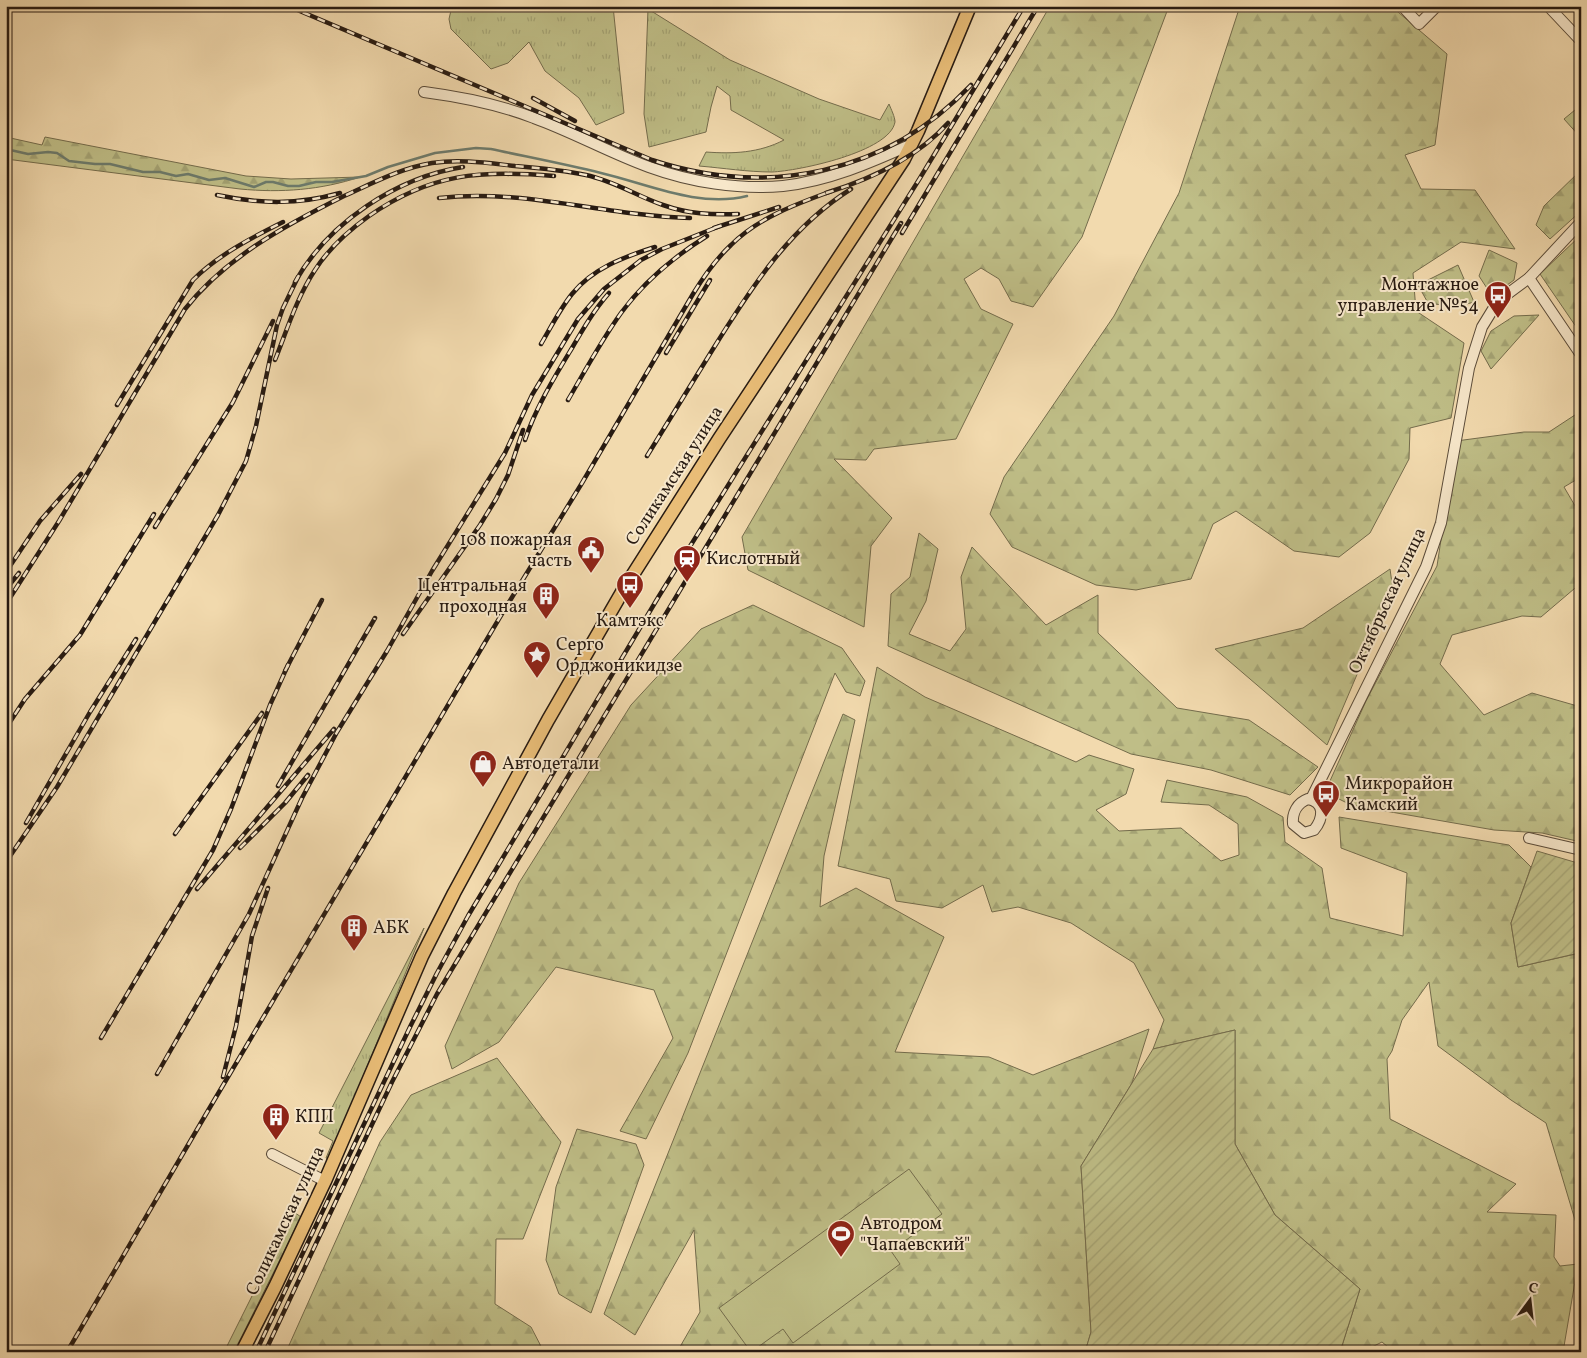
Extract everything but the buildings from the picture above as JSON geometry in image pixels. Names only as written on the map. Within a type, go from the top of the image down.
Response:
[{"type":"main road","name":"Соликамская улица","points":[[242,1352],[276,1287],[325,1181],[426,948],[454,893],[582,659],[622,591],[719,439],[896,172],[912,144],[970,6]]},
{"type":"street","points":[[1402,6],[1419,24],[1437,6]]},
{"type":"street","points":[[1548,6],[1581,41]]},
{"type":"street","points":[[424,92],[463,97],[497,105],[536,118],[649,167],[686,178],[718,184],[764,187],[805,183],[850,171],[912,144]]},
{"type":"street","name":"Октябрьская улица","points":[[1311,799],[1429,558],[1441,523],[1469,368],[1482,327],[1498,301],[1529,278],[1581,222]]},
{"type":"street","points":[[1529,278],[1581,355]]},
{"type":"street","points":[[1529,838],[1581,850]]},
{"type":"street","points":[[272,1154],[325,1181]]},
{"type":"green space","points":[[452,6],[613,6],[624,113],[596,125],[579,98],[545,71],[529,42],[508,63],[491,69],[451,29],[449,19]]},
{"type":"green space","points":[[1050,6],[1169,6],[1082,237],[1033,307],[1011,301],[999,279],[981,268],[964,279],[981,309],[1013,324],[956,439],[874,449],[866,460],[834,459],[892,518],[871,546],[864,627],[748,570],[742,537]]},
{"type":"green space","points":[[1240,6],[1391,6],[1447,54],[1435,145],[1405,155],[1421,189],[1475,190],[1515,249],[1461,242],[1413,273],[1416,311],[1464,343],[1451,418],[1410,428],[1409,459],[1370,533],[1339,557],[1294,551],[1236,511],[1213,524],[1191,579],[1136,590],[1096,585],[1012,547],[990,514],[1004,477],[1114,316],[1179,193]]},
{"type":"green space","points":[[648,9],[730,60],[819,99],[880,120],[889,104],[895,122],[889,133],[877,142],[861,151],[821,164],[772,172],[699,166],[706,152],[746,152],[765,148],[784,140],[731,110],[730,96],[717,86],[706,132],[649,147],[644,114]]},
{"type":"green space","points":[[1581,105],[1581,138],[1564,119]]},
{"type":"green space","points":[[6,137],[42,145],[45,137],[246,176],[291,179],[360,177],[316,188],[271,191],[240,189],[6,159]]},
{"type":"green space","points":[[1581,170],[1581,211],[1550,239],[1536,225],[1544,206]]},
{"type":"green space","points":[[1581,235],[1581,334],[1540,274]]},
{"type":"green space","points":[[1489,250],[1517,263],[1514,280],[1492,296],[1479,276]]},
{"type":"green space","points":[[1458,265],[1474,302],[1456,307],[1428,303],[1418,285]]},
{"type":"green space","points":[[1539,315],[1491,369],[1481,351],[1491,331],[1514,316]]},
{"type":"green space","points":[[1581,411],[1581,477],[1564,487],[1581,516],[1581,583],[1541,617],[1522,616],[1452,635],[1440,664],[1484,715],[1532,693],[1581,707],[1581,842],[1542,833],[1494,830],[1351,805],[1325,792],[1366,701],[1437,566],[1456,441],[1524,432],[1549,432]]},
{"type":"green space","points":[[919,533],[938,549],[926,601],[909,634],[950,651],[966,629],[961,577],[972,547],[1046,625],[1098,595],[1098,633],[1177,708],[1249,720],[1318,767],[1290,795],[1211,770],[1131,754],[888,646],[891,594],[910,577]]},
{"type":"green space","points":[[1390,569],[1393,590],[1327,745],[1215,649],[1303,628]]},
{"type":"green space","points":[[753,605],[842,648],[865,681],[860,696],[846,692],[835,673],[688,1053],[646,1139],[620,1131],[673,1038],[654,990],[556,967],[499,1042],[452,1069],[445,1046],[519,883],[631,705],[701,629]]},
{"type":"green space","points":[[877,667],[925,697],[1076,762],[1089,755],[1134,769],[1126,794],[1096,810],[1119,831],[1181,828],[1221,861],[1239,855],[1238,824],[1209,805],[1161,802],[1167,780],[1247,797],[1283,817],[1285,842],[1322,868],[1330,918],[1403,936],[1407,873],[1341,848],[1339,817],[1509,845],[1531,867],[1511,923],[1518,967],[1580,953],[1581,1240],[1546,1123],[1511,1100],[1438,1046],[1429,982],[1402,1020],[1392,1051],[1387,1059],[1390,1119],[1516,1184],[1487,1212],[1556,1215],[1554,1257],[1560,1266],[1578,1264],[1563,1352],[1394,1352],[1382,1342],[1362,1352],[1340,1352],[1360,1289],[1275,1215],[1235,1144],[1235,1030],[1153,1049],[1164,1020],[1134,963],[1071,923],[1018,907],[992,912],[983,885],[942,908],[896,901],[890,879],[838,866]]},
{"type":"green space","points":[[843,714],[855,720],[824,856],[820,907],[856,888],[944,937],[895,1052],[989,1057],[1033,1075],[1149,1029],[1132,1083],[1081,1166],[1091,1332],[1085,1352],[677,1352],[700,1312],[694,1230],[635,1335],[604,1314]]},
{"type":"green space","points":[[1537,851],[1581,864],[1581,974],[1579,974],[1579,953],[1518,967],[1511,923]]},
{"type":"green space","points":[[424,928],[329,1159],[326,1158],[333,1141],[319,1133]]},
{"type":"green space","points":[[1235,1030],[1235,1144],[1275,1215],[1360,1289],[1340,1352],[1085,1352],[1091,1332],[1081,1166],[1153,1049]]},
{"type":"green space","points":[[497,1058],[561,1142],[523,1239],[496,1239],[495,1304],[531,1327],[544,1352],[286,1352],[380,1142],[411,1095]]},
{"type":"green space","points":[[577,1129],[636,1144],[644,1165],[591,1313],[559,1294],[546,1260],[556,1187]]},
{"type":"green space","name":"Автодром \"Чапаевский\"","points":[[909,1169],[942,1214],[891,1251],[900,1264],[793,1343],[783,1329],[751,1352],[719,1308]]},
{"type":"green space","points":[[294,1212],[301,1217],[234,1352],[224,1352]]},
{"type":"waterway","points":[[6,149],[28,154],[57,153],[69,161],[110,164],[143,172],[160,172],[176,176],[188,174],[209,180],[225,178],[254,187],[266,182],[288,186],[332,182],[366,176],[388,167],[435,153],[476,148],[491,149],[574,167],[692,197],[729,199],[747,196]]},
{"type":"railway","points":[[288,6],[652,160],[695,171],[739,177],[781,176],[823,170],[863,158],[902,140],[938,115],[971,85]]},
{"type":"railway","points":[[256,1352],[410,1027],[468,916],[659,596],[920,178],[1024,6]]},
{"type":"railway","points":[[902,233],[1038,6]]},
{"type":"railway","points":[[533,98],[575,121]]},
{"type":"railway","points":[[826,193],[876,174],[908,157],[948,123]]},
{"type":"railway","points":[[6,604],[59,521],[185,309],[201,290],[238,258],[300,219],[344,196],[398,172],[421,165],[453,161],[577,173],[606,181],[672,208],[700,213],[738,214]]},
{"type":"railway","points":[[295,282],[326,241],[345,222],[367,206],[390,192],[414,181],[438,172],[463,167]]},
{"type":"railway","points":[[275,360],[298,302],[315,270],[339,240],[369,216],[414,191],[435,183],[457,178],[503,174],[554,176]]},
{"type":"railway","points":[[647,456],[727,326],[773,261],[809,222],[851,189]]},
{"type":"railway","points":[[67,1352],[503,612],[582,483],[701,281],[726,250],[753,227],[791,207],[832,191]]},
{"type":"railway","points":[[217,195],[278,202],[309,200],[340,193]]},
{"type":"railway","points":[[439,198],[470,196],[533,199],[627,213],[690,218]]},
{"type":"railway","points":[[714,228],[779,207]]},
{"type":"railway","points":[[117,405],[193,280],[224,255],[283,222]]},
{"type":"railway","points":[[265,1352],[392,1082],[437,994],[901,223]]},
{"type":"railway","points":[[157,1074],[249,914],[302,798],[337,732],[387,651],[432,571],[505,453],[532,395],[578,319],[604,289],[641,260],[662,249],[720,226]]},
{"type":"railway","points":[[568,400],[607,334],[639,291],[683,252],[707,236]]},
{"type":"railway","points":[[541,344],[572,294],[589,277],[610,264],[655,247]]},
{"type":"railway","points":[[6,862],[57,787],[218,515],[246,461],[256,426],[277,325],[298,277]]},
{"type":"railway","points":[[666,353],[710,280]]},
{"type":"railway","points":[[525,440],[534,416],[552,382],[589,320],[609,293]]},
{"type":"railway","points":[[155,527],[233,402],[273,321]]},
{"type":"railway","points":[[403,634],[480,525],[496,499],[508,475],[523,430]]},
{"type":"railway","points":[[6,572],[40,521],[81,474]]},
{"type":"railway","points":[[6,728],[25,699],[80,635],[154,514]]},
{"type":"railway","points":[[6,589],[19,573]]},
{"type":"railway","points":[[285,671],[322,600]]},
{"type":"railway","points":[[278,786],[375,618]]},
{"type":"railway","points":[[26,823],[90,712],[136,639]]},
{"type":"railway","points":[[101,1038],[213,850],[231,809],[270,705],[288,665]]},
{"type":"railway","points":[[175,834],[262,713]]},
{"type":"railway","points":[[197,889],[334,729]]},
{"type":"railway","points":[[240,848],[285,803],[308,775]]},
{"type":"railway","points":[[223,1077],[236,1026],[252,936],[268,888]]},
{"type":"place","name":"Монтажное управление №54","points":[[1498,319]]},
{"type":"place","name":"108 пожарная часть","points":[[591,574]]},
{"type":"place","name":"Кислотный","points":[[687,583]]},
{"type":"place","name":"Камтэкс","points":[[630,609]]},
{"type":"place","name":"Центральная проходная","points":[[546,620]]},
{"type":"place","name":"Серго Орджоникидзе","points":[[537,679]]},
{"type":"place","name":"Автодетали","points":[[483,788]]},
{"type":"place","name":"Микрорайон Камский","points":[[1326,818]]},
{"type":"place","name":"АБК","points":[[354,952]]},
{"type":"place","name":"КПП","points":[[276,1141]]},
{"type":"place","name":"Автодром \"Чапаевский\"","points":[[841,1258]]}]
